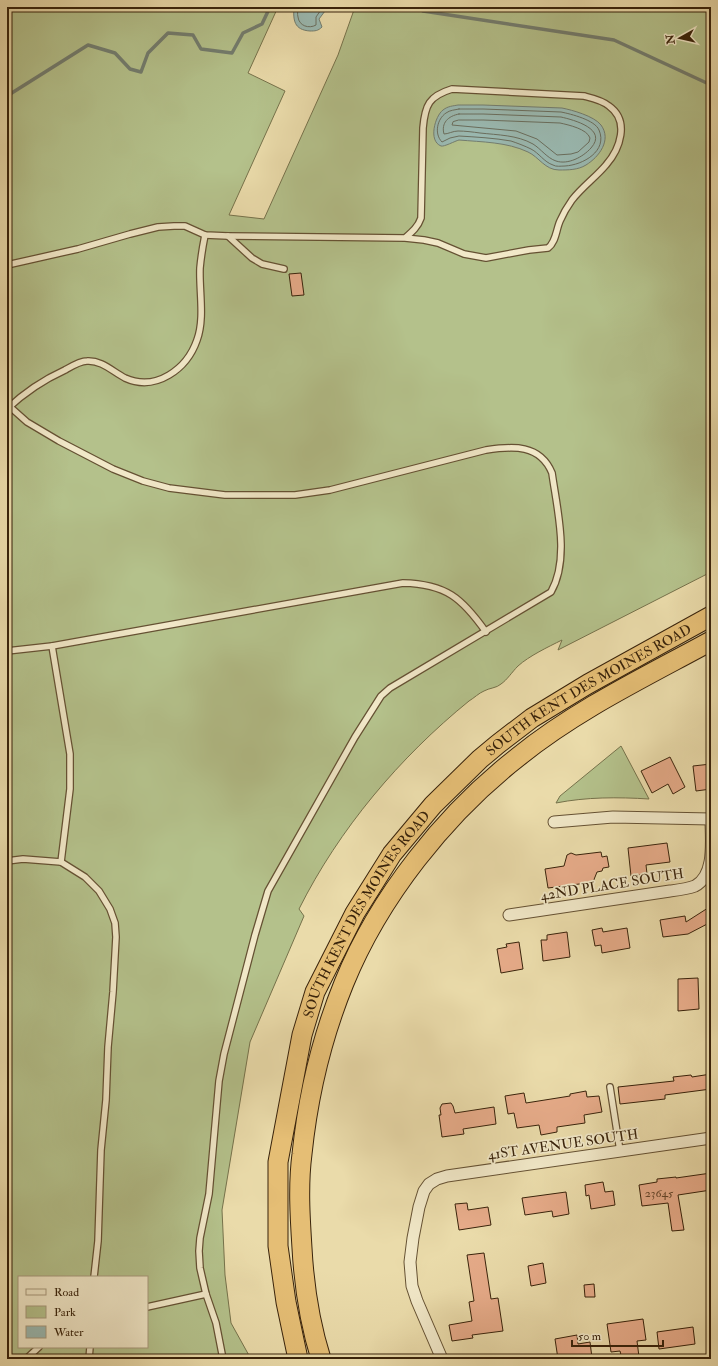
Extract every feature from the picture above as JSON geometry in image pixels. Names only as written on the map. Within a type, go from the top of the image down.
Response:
[{"type":"highway","name":"SOUTH KENT DES MOINES ROAD","points":[[298,1359],[286,1302],[278,1246],[278,1162],[302,1035],[315,992],[355,913],[392,854],[433,805],[480,759],[532,718],[711,616]]},
{"type":"highway","name":"SOUTH KENT DES MOINES ROAD","points":[[321,1359],[310,1312],[303,1265],[300,1224],[301,1154],[316,1069],[328,1027],[344,984],[372,927],[389,899],[422,853],[456,813],[500,772],[535,744],[568,721],[711,642]]},
{"type":"street","points":[[554,822],[613,817],[711,819]]},
{"type":"street","name":"42ND PLACE SOUTH","points":[[509,915],[695,886],[702,881],[709,870],[711,855],[711,819]]},
{"type":"street","name":"41ST AVENUE SOUTH","points":[[442,1359],[417,1301],[412,1286],[411,1276],[410,1262],[413,1238],[424,1191],[429,1184],[437,1179],[447,1176],[711,1138]]},
{"type":"lane","points":[[7,265],[78,249],[158,227],[174,226],[185,226],[205,235],[405,238],[438,243],[464,254],[486,258],[548,248],[553,242],[559,223],[570,203],[607,164],[616,149],[621,132],[619,118],[615,111],[608,105],[584,96],[452,89],[437,95],[424,113],[421,218],[419,224],[405,238]]},
{"type":"lane","points":[[205,235],[200,267],[200,328],[198,339],[190,356],[177,371],[159,380],[148,382],[135,381],[126,378],[94,361],[85,361],[39,383],[8,408],[27,422],[52,437],[112,469],[143,481],[169,488],[225,495],[296,495],[330,490],[499,448],[521,448],[539,455],[548,464],[552,473],[561,540],[556,584],[551,592],[390,688],[381,696],[355,737],[268,891],[226,1047],[219,1082],[211,1176],[199,1251],[200,1268],[206,1294],[216,1323],[223,1359]]},
{"type":"lane","points":[[228,236],[252,258],[262,264],[284,269]]},
{"type":"lane","points":[[7,651],[52,646],[403,583],[418,583],[440,588],[460,601],[471,612],[486,632]]},
{"type":"lane","points":[[52,646],[70,754],[70,789],[61,862]]},
{"type":"lane","points":[[7,861],[23,859],[61,862],[85,877],[99,891],[110,908],[115,923],[116,937],[113,992],[101,1150],[98,1241],[94,1276]]},
{"type":"lane","points":[[610,1087],[620,1151]]},
{"type":"lane","points":[[148,1307],[206,1294]]},
{"type":"lane","points":[[26,1359],[38,1348]]},
{"type":"lane","points":[[89,1359],[90,1348]]},
{"type":"green space","points":[[7,7],[278,7],[248,73],[285,91],[229,215],[264,219],[338,55],[355,7],[711,7],[711,572],[558,650],[562,640],[533,655],[522,662],[499,685],[482,692],[469,701],[395,770],[352,823],[315,879],[299,909],[304,916],[250,1042],[222,1210],[225,1275],[231,1323],[251,1359],[7,1359]]},
{"type":"green space","points":[[621,746],[649,799],[602,798],[556,803],[560,796]]},
{"type":"water","points":[[294,7],[328,7],[319,19],[322,27],[313,31],[301,29],[294,20]]},
{"type":"water","points":[[458,105],[566,109],[583,114],[598,122],[604,131],[605,142],[599,153],[591,162],[580,168],[566,170],[550,168],[532,154],[503,144],[459,140],[445,146],[441,146],[437,143],[434,134],[437,117],[450,106]]},
{"type":"building","points":[[301,273],[304,295],[292,296],[289,274]]},
{"type":"building","points":[[670,757],[685,787],[673,794],[668,784],[652,793],[641,771]]},
{"type":"building","points":[[711,764],[711,789],[696,791],[693,766]]},
{"type":"building","points":[[667,843],[670,862],[646,865],[647,874],[631,876],[628,848]]},
{"type":"building","points":[[601,852],[602,857],[607,856],[609,867],[603,868],[602,871],[597,872],[591,887],[587,883],[548,888],[545,869],[564,866],[567,855],[571,853],[576,855]]},
{"type":"building","points":[[711,906],[711,922],[688,934],[663,937],[660,920],[685,916],[686,922]]},
{"type":"building","points":[[602,928],[603,932],[627,928],[630,948],[602,953],[601,945],[595,946],[592,930]]},
{"type":"building","points":[[567,932],[570,957],[543,961],[541,940],[547,940],[547,935]]},
{"type":"building","points":[[519,942],[523,969],[501,973],[497,949],[507,947],[506,944]]},
{"type":"building","points":[[698,978],[699,1009],[678,1011],[678,979]]},
{"type":"building","points":[[711,1074],[711,1089],[665,1095],[665,1099],[620,1104],[618,1087],[674,1081],[673,1077],[691,1075],[692,1077]]},
{"type":"building","points":[[586,1091],[587,1097],[599,1096],[602,1112],[584,1115],[585,1123],[557,1127],[557,1132],[541,1135],[539,1125],[517,1128],[514,1113],[508,1114],[505,1096],[524,1093],[526,1103],[570,1096],[570,1094]]},
{"type":"building","points":[[451,1103],[455,1113],[494,1107],[496,1124],[463,1129],[464,1134],[442,1137],[439,1115],[441,1115],[440,1108],[442,1104]]},
{"type":"building","points":[[711,1173],[711,1190],[678,1195],[684,1230],[672,1231],[668,1203],[642,1206],[639,1185],[657,1182],[657,1179]]},
{"type":"building","points":[[603,1182],[605,1192],[613,1191],[615,1205],[591,1209],[589,1195],[586,1196],[585,1185]]},
{"type":"building","points":[[566,1192],[569,1214],[553,1217],[552,1211],[525,1215],[522,1198]]},
{"type":"building","points":[[467,1203],[468,1210],[488,1207],[491,1225],[459,1230],[455,1204]]},
{"type":"building","points":[[484,1253],[491,1299],[498,1298],[503,1331],[472,1335],[473,1338],[452,1341],[449,1325],[472,1321],[469,1302],[474,1301],[467,1255]]},
{"type":"building","points":[[543,1263],[546,1283],[531,1286],[528,1266]]},
{"type":"building","points":[[594,1284],[595,1297],[585,1297],[584,1285]]},
{"type":"building","points":[[643,1319],[646,1340],[637,1341],[639,1357],[622,1359],[620,1351],[611,1352],[607,1324]]},
{"type":"building","points":[[693,1327],[695,1344],[659,1349],[657,1332]]},
{"type":"building","points":[[577,1335],[578,1344],[590,1342],[592,1358],[558,1359],[555,1339]]},
{"type":"waterway","points":[[7,96],[88,45],[115,53],[130,69],[141,72],[148,53],[168,33],[193,35],[201,49],[232,53],[243,33],[262,24],[270,7]]},
{"type":"waterway","points":[[417,7],[423,11],[614,40],[711,85]]}]
